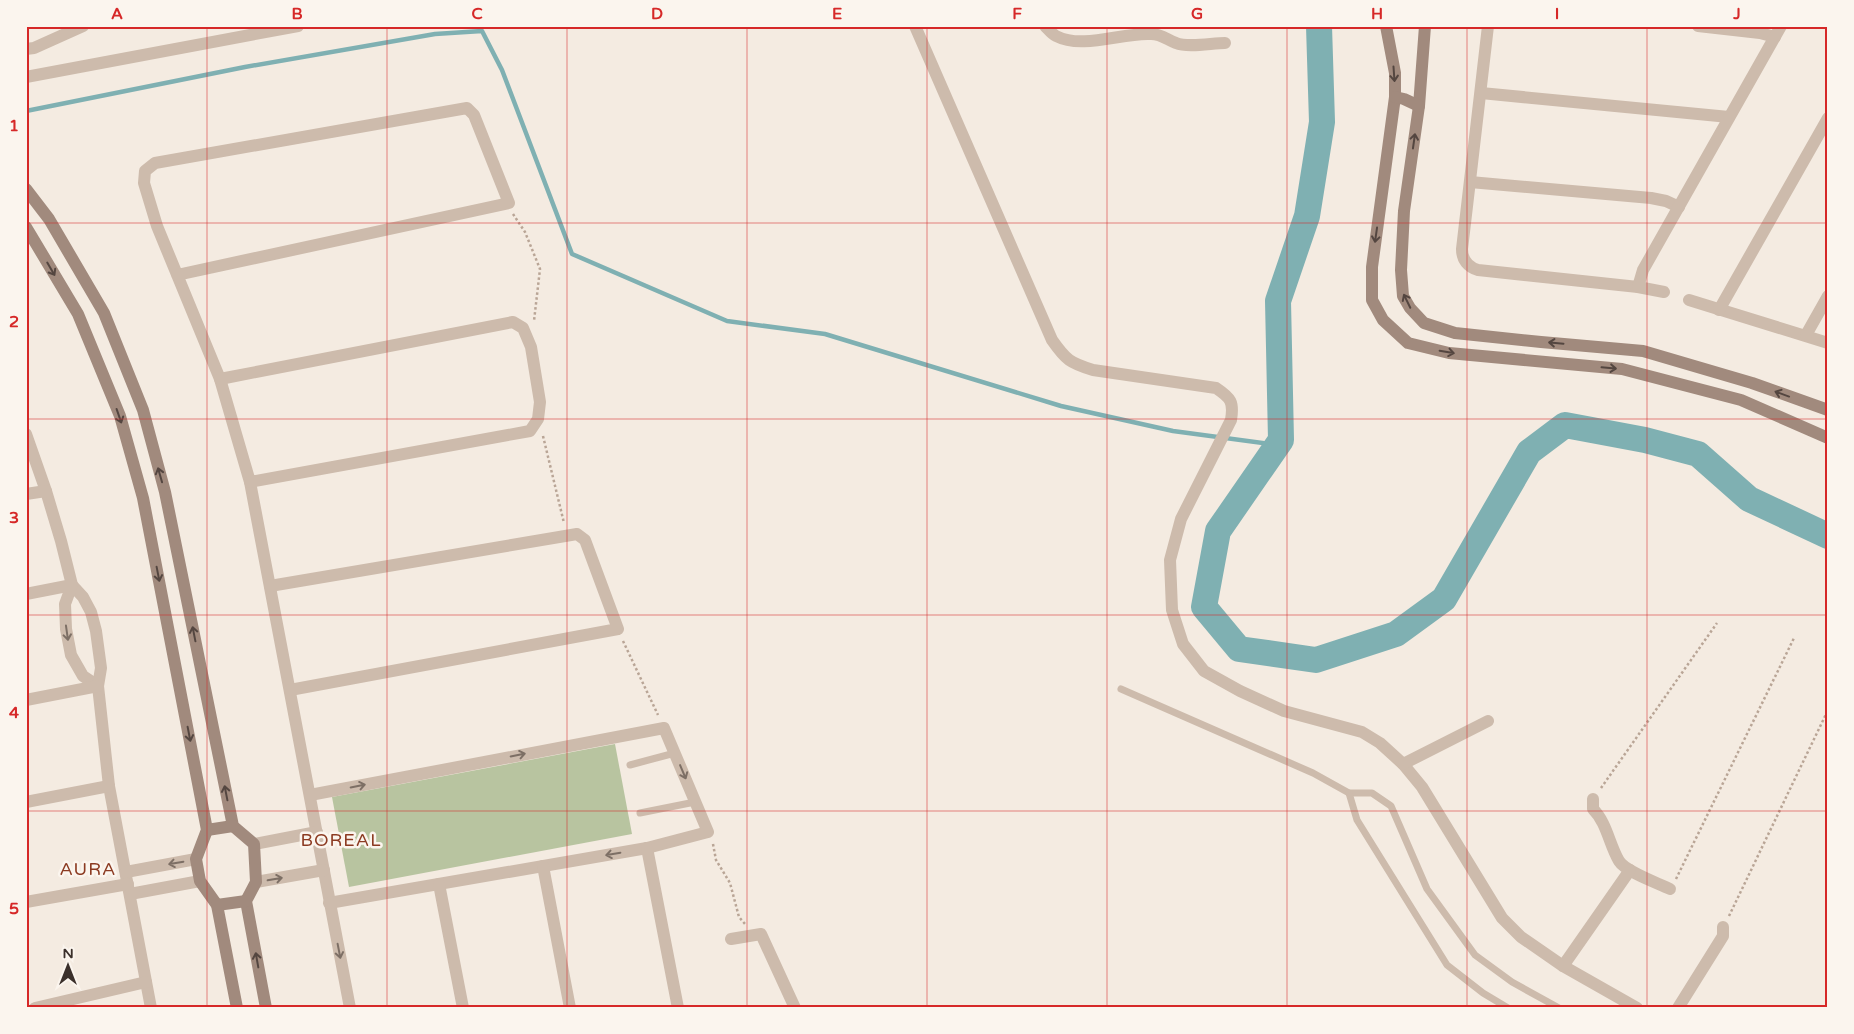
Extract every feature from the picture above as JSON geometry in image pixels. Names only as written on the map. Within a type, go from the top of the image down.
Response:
[{"type":"street","points":[[26,49],[34,48],[83,26]]},
{"type":"street","points":[[26,77],[298,26]]},
{"type":"street","points":[[916,26],[1052,340],[1064,356],[1074,364],[1093,370],[1216,388],[1228,396],[1234,408],[1232,420],[1181,519],[1170,560],[1172,610],[1182,644],[1204,671],[1240,691],[1284,711],[1362,732],[1380,743],[1403,764],[1422,786],[1502,918],[1521,937],[1563,966],[1637,1008]]},
{"type":"street","points":[[1045,26],[1056,36],[1072,40],[1089,41],[1149,34],[1161,35],[1176,44],[1226,43]]},
{"type":"street","points":[[1386,26],[1395,73],[1395,98],[1372,267],[1372,300],[1383,320],[1408,343],[1449,353],[1622,369],[1741,400],[1828,438]]},
{"type":"street","points":[[1425,26],[1419,106],[1404,211],[1401,270],[1403,296],[1410,308],[1424,323],[1455,332],[1643,351],[1752,383],[1828,410]]},
{"type":"street","points":[[1488,26],[1462,249],[1464,259],[1470,266],[1478,270],[1638,286],[1664,292]]},
{"type":"street","points":[[1698,26],[1760,33],[1778,31]]},
{"type":"street","points":[[1638,286],[1643,270],[1778,31]]},
{"type":"street","points":[[1481,93],[1730,117]]},
{"type":"street","points":[[1395,98],[1404,99],[1419,106]]},
{"type":"street","points":[[177,275],[509,203],[474,115],[467,108],[155,163],[145,171],[144,183],[157,226],[177,275],[220,379],[250,482],[350,1008]]},
{"type":"street","points":[[1719,310],[1828,118]]},
{"type":"street","points":[[1470,182],[1651,198],[1679,206]]},
{"type":"street","points":[[26,189],[50,219],[104,313],[142,410],[165,492],[233,826],[254,844],[256,882],[246,901],[266,1008]]},
{"type":"street","points":[[26,228],[78,314],[120,416],[143,498],[208,830],[196,859],[200,881],[217,905],[237,1008]]},
{"type":"street","points":[[1806,335],[1828,296]]},
{"type":"street","points":[[1688,300],[1828,343]]},
{"type":"street","points":[[220,379],[513,322],[524,328],[531,348],[540,402],[538,420],[530,431],[250,482]]},
{"type":"street","points":[[1741,400],[1752,383]]},
{"type":"street","points":[[26,434],[46,490],[72,585],[83,597],[91,612],[99,648],[101,668],[98,686],[109,786],[151,1008]]},
{"type":"street","points":[[26,494],[46,490]]},
{"type":"street","points":[[270,586],[577,534],[584,540],[618,629],[290,690]]},
{"type":"street","points":[[26,594],[72,585]]},
{"type":"street","points":[[72,585],[65,604],[70,655],[83,676],[98,686]]},
{"type":"street","points":[[26,700],[98,686]]},
{"type":"street","points":[[1403,764],[1488,720]]},
{"type":"street","points":[[310,795],[664,728],[708,832],[647,848],[329,903]]},
{"type":"street","points":[[26,802],[109,786]]},
{"type":"street","points":[[1592,799],[1593,809],[1600,816],[1620,862],[1630,870],[1670,889]]},
{"type":"street","points":[[208,830],[233,826]]},
{"type":"street","points":[[254,844],[317,832]]},
{"type":"street","points":[[647,848],[678,1008]]},
{"type":"street","points":[[26,902],[128,883],[196,859]]},
{"type":"street","points":[[543,866],[570,1008]]},
{"type":"street","points":[[256,882],[324,870]]},
{"type":"street","points":[[1563,966],[1630,870]]},
{"type":"street","points":[[128,883],[200,881]]},
{"type":"street","points":[[439,884],[463,1008]]},
{"type":"street","points":[[217,905],[246,901]]},
{"type":"street","points":[[1678,1008],[1723,936],[1723,927]]},
{"type":"street","points":[[731,939],[761,934],[795,1008]]},
{"type":"street","points":[[35,1008],[146,982]]},
{"type":"lane","points":[[1120,690],[1313,773],[1349,793],[1372,793],[1391,806],[1427,889],[1475,955],[1512,982],[1559,1008]]},
{"type":"lane","points":[[630,765],[675,753]]},
{"type":"lane","points":[[1349,793],[1357,820],[1447,965],[1483,993],[1508,1008]]},
{"type":"lane","points":[[640,813],[696,802]]},
{"type":"path","points":[[509,203],[513,214],[531,244],[540,269],[534,325]]},
{"type":"path","points":[[538,420],[566,535]]},
{"type":"path","points":[[1592,799],[1717,624]]},
{"type":"path","points":[[618,629],[664,728]]},
{"type":"path","points":[[1670,889],[1794,638]]},
{"type":"path","points":[[1723,927],[1828,710]]},
{"type":"path","points":[[708,832],[714,845],[716,860],[730,883],[739,917],[747,926],[761,934]]},
{"type":"green space","points":[[615,744],[632,834],[349,887],[332,797]]},
{"type":"waterway","points":[[1319,26],[1322,122],[1307,216],[1278,301],[1281,440],[1218,531],[1204,607],[1239,649],[1316,660],[1396,634],[1444,599],[1529,452],[1565,425],[1645,440],[1698,454],[1749,499],[1828,536]]},
{"type":"waterway","points":[[26,111],[245,67],[435,34],[482,31],[502,70],[572,254],[727,321],[825,334],[1061,406],[1173,431],[1277,445]]},
{"type":"district","name":"BOREAL","points":[[341,840]]},
{"type":"district","name":"AURA","points":[[88,869]]}]
